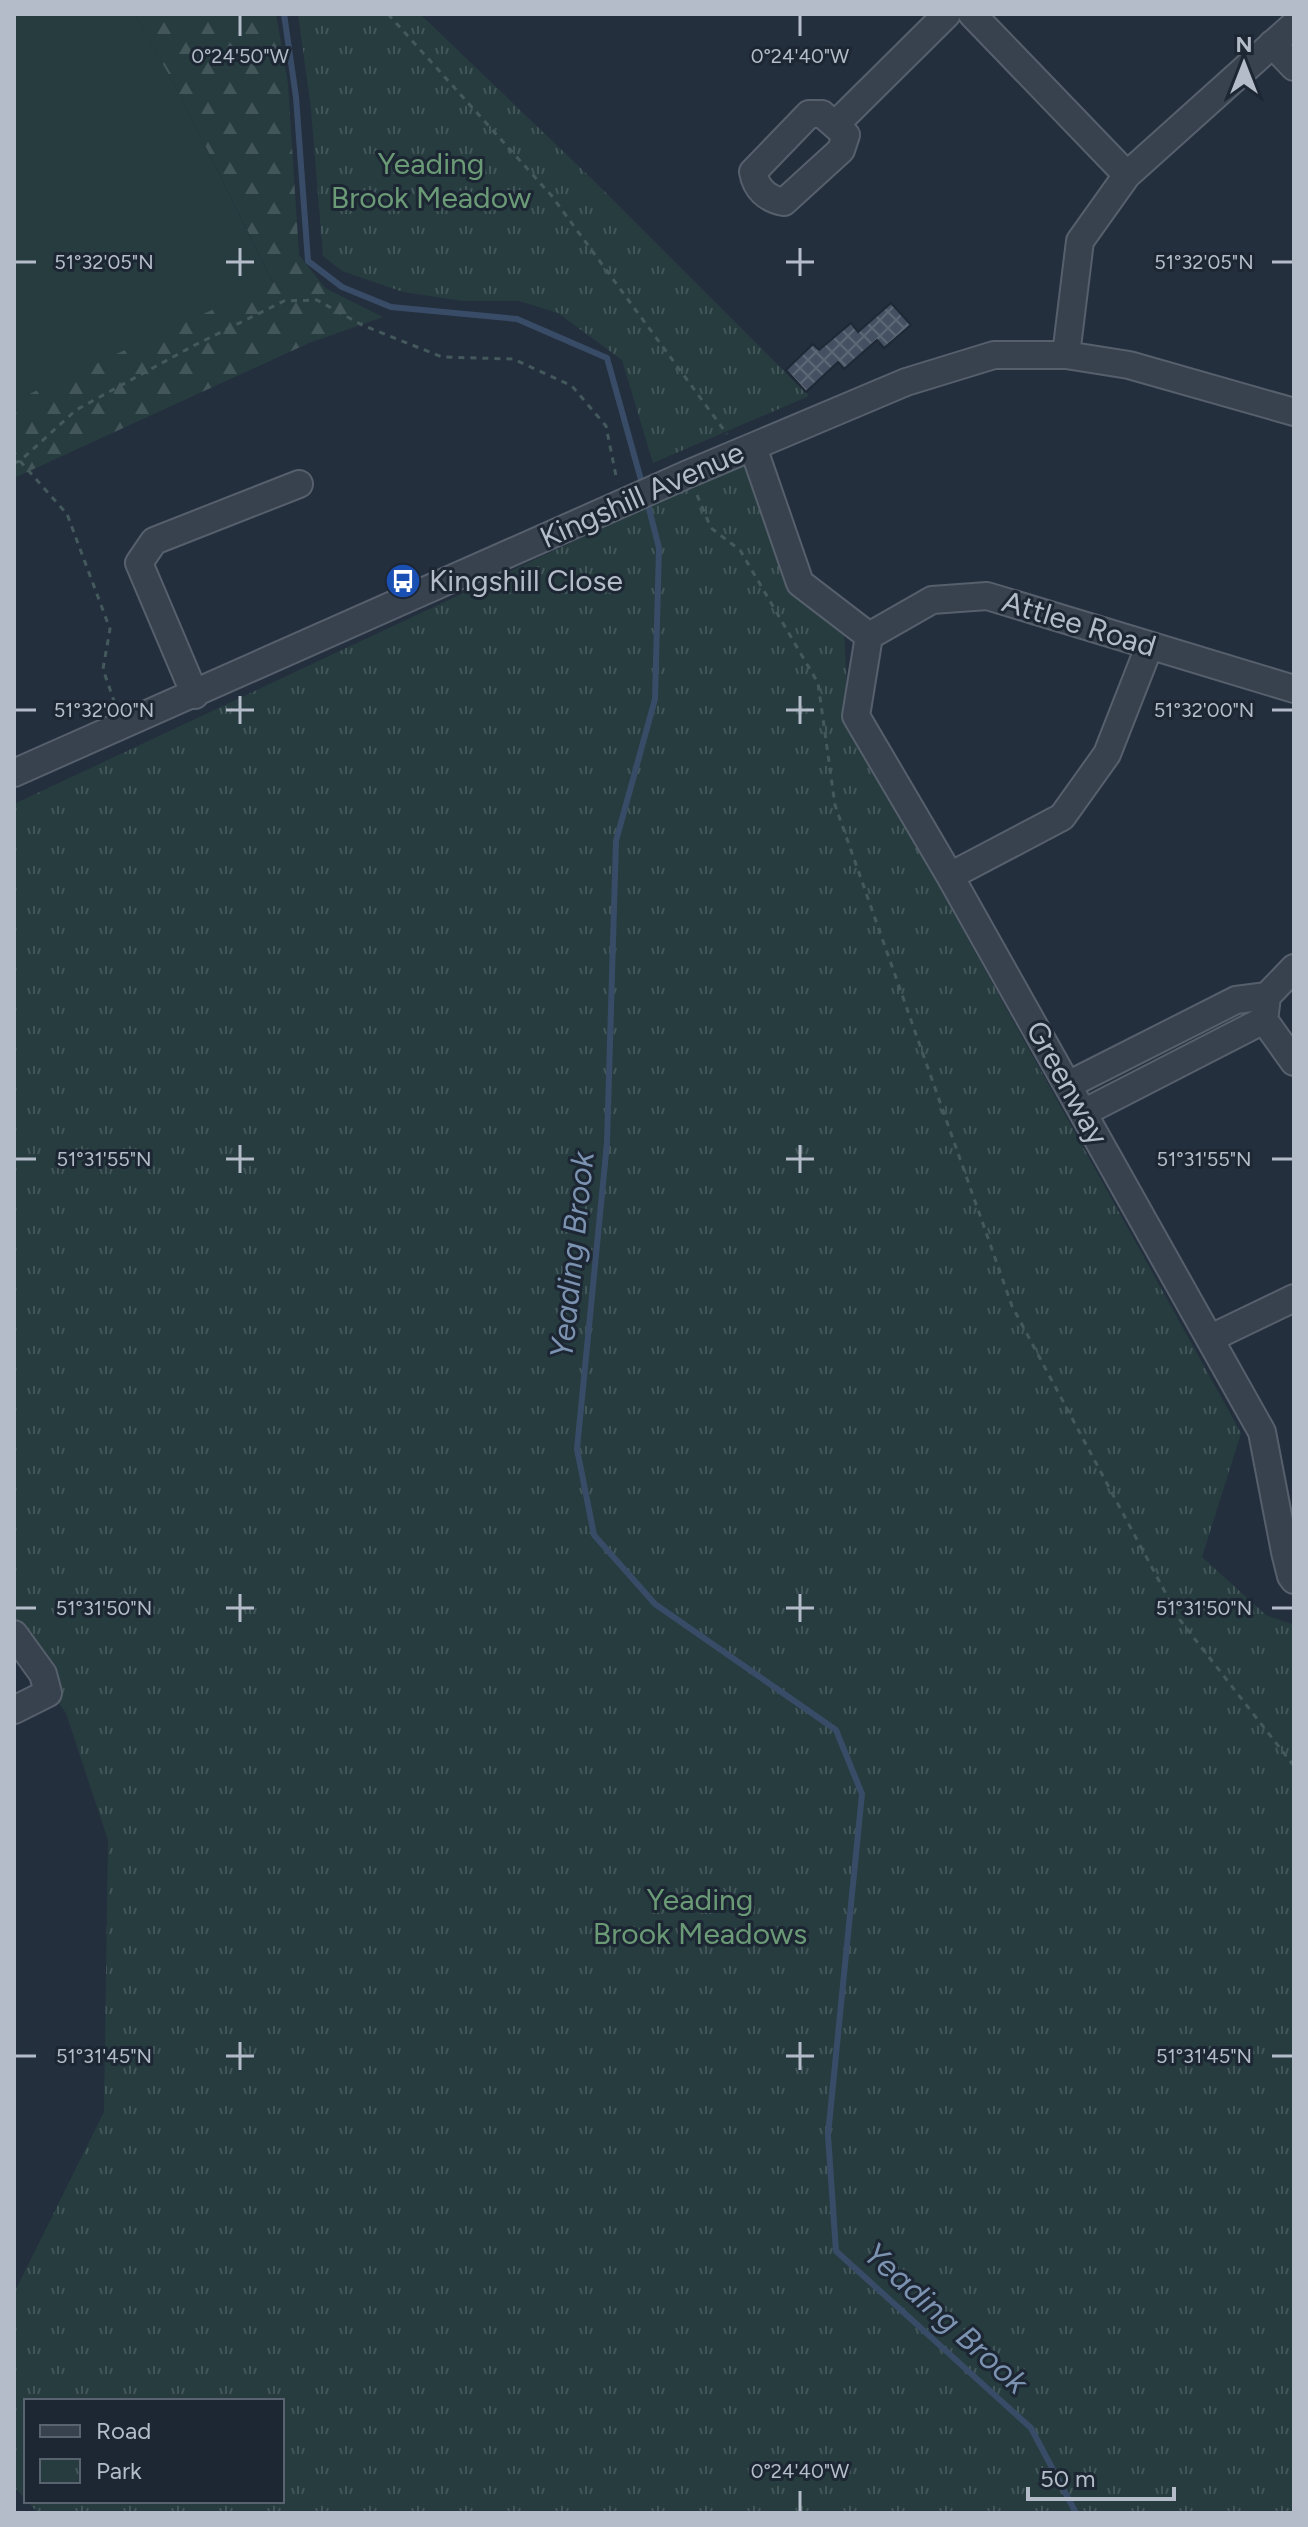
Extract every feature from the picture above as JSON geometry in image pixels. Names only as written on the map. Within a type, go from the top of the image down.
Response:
[{"type":"street","points":[[835,125],[947,14]]},
{"type":"street","points":[[972,14],[1127,175]]},
{"type":"street","points":[[1066,355],[1080,241],[1127,175],[1294,25]]},
{"type":"street","points":[[1272,44],[1294,67]]},
{"type":"street","name":"Kingshill Avenue","points":[[14,773],[678,478],[906,382],[994,355],[1066,355],[1129,365],[1294,412]]},
{"type":"street","points":[[744,450],[800,583],[869,636]]},
{"type":"street","points":[[195,695],[139,563],[154,541],[299,484]]},
{"type":"street","name":"Attlee Road","points":[[869,636],[932,600],[987,596],[1294,689]]},
{"type":"street","name":"Greenway","points":[[869,636],[856,716],[950,876],[1262,1432],[1283,1494],[1291,1576],[1294,1580]]},
{"type":"street","points":[[950,876],[1062,817],[1107,754],[1149,647]]},
{"type":"street","points":[[1083,1113],[1266,1008],[1294,968]]},
{"type":"street","points":[[1068,1085],[1236,1000],[1266,1008],[1294,1062]]},
{"type":"street","points":[[1211,1338],[1294,1298]]},
{"type":"street","points":[[14,1634],[43,1674],[48,1693],[25,1705]]},
{"type":"path","points":[[388,14],[551,195],[729,438],[744,450]]},
{"type":"path","points":[[14,463],[76,410],[193,346],[284,301],[317,300],[362,325],[442,357],[513,359],[572,386],[606,426],[621,503]]},
{"type":"path","points":[[20,461],[67,514],[93,580],[110,629],[103,669],[124,726]]},
{"type":"path","points":[[678,478],[711,528],[740,550],[818,683],[835,805],[1012,1306],[1180,1620],[1294,1766]]},
{"type":"green space","points":[[14,14],[135,14],[179,93],[273,283],[14,401]]},
{"type":"green space","points":[[135,14],[276,14],[288,84],[299,255],[325,288],[383,317],[309,343],[14,478],[14,401],[273,282],[179,93]]},
{"type":"green space","name":"Yeading Brook Meadow","points":[[298,14],[420,14],[590,177],[809,396],[653,463],[622,360],[558,313],[519,301],[463,301],[403,292],[342,271],[323,256],[311,109]]},
{"type":"green space","name":"Yeading Brook Meadows","points":[[747,460],[787,591],[844,632],[849,724],[1241,1433],[1202,1557],[1266,1615],[1294,1625],[1294,2513],[38,2513],[29,2503],[284,2503],[284,2399],[24,2399],[24,2498],[14,2487],[14,2293],[104,2112],[108,1840],[66,1713],[14,1642],[14,804]]},
{"type":"building","points":[[891,303],[911,325],[884,348],[877,340],[844,369],[838,362],[806,392],[786,370],[813,344],[819,350],[851,323],[858,332]]},
{"type":"waterway","name":"Yeading Brook","points":[[284,14],[296,97],[308,261],[342,287],[391,307],[517,319],[607,358],[643,487]]},
{"type":"waterway","name":"Yeading Brook","points":[[647,501],[659,548],[655,699],[616,841],[607,1143],[577,1449],[594,1535],[655,1604],[836,1730],[862,1794],[828,2135],[836,2251],[1031,2428],[1076,2513]]},
{"type":"place","name":"Kingshill Close","points":[[403,581]]}]
